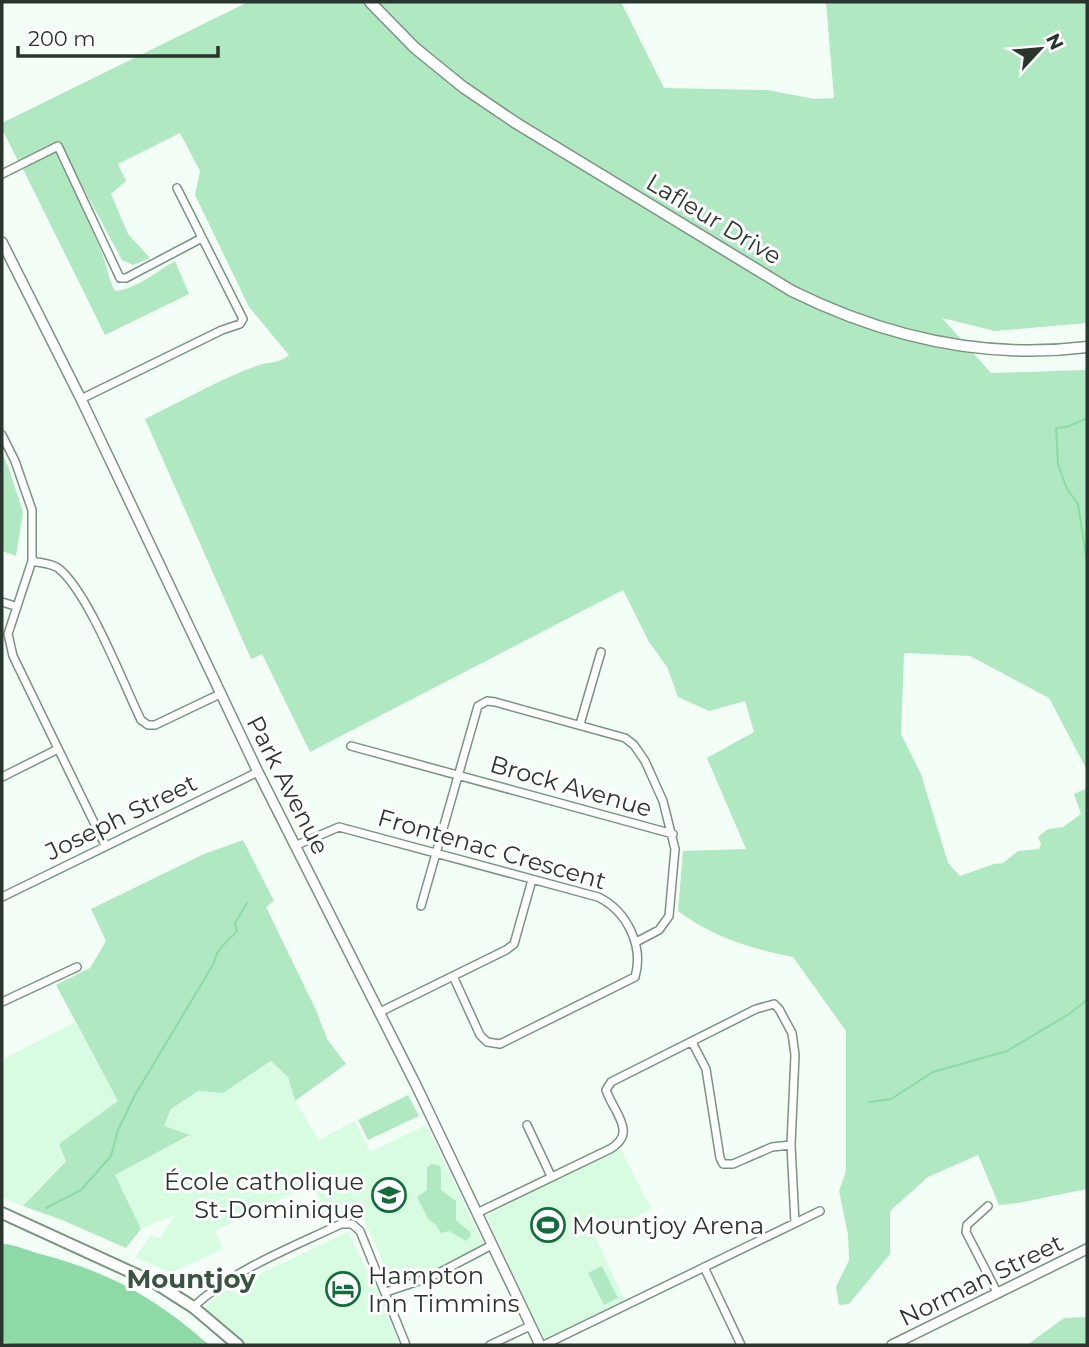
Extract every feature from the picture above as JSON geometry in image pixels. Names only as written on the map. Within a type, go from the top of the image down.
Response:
[{"type":"main road","name":"Lafleur Drive","points":[[370,2],[415,48],[463,88],[792,291],[835,312],[876,327],[925,340],[973,348],[1021,351],[1087,347]]},
{"type":"main road","points":[[2,1213],[157,1284],[193,1307],[238,1345]]},
{"type":"street","points":[[2,174],[58,146],[120,278],[126,278],[202,238]]},
{"type":"street","points":[[81,399],[222,330],[240,324],[243,319],[177,187]]},
{"type":"street","name":"Park Avenue","points":[[3,246],[81,399],[258,772],[380,1012],[530,1326],[542,1345]]},
{"type":"street","points":[[2,435],[33,510],[32,561],[8,634],[13,656],[105,845]]},
{"type":"street","points":[[32,561],[55,566],[69,579],[84,601],[141,720],[148,725],[155,725],[220,694]]},
{"type":"street","points":[[2,602],[15,606]]},
{"type":"street","points":[[580,724],[601,652]]},
{"type":"street","points":[[421,906],[478,706],[487,701],[580,724],[625,738],[634,745],[645,761],[663,801],[675,849],[669,916],[659,930],[636,942],[638,967],[635,977],[500,1044],[487,1042],[480,1035],[453,976]]},
{"type":"street","name":"Brock Avenue","points":[[351,746],[673,834]]},
{"type":"street","points":[[2,777],[58,749]]},
{"type":"street","name":"Joseph Street","points":[[2,897],[258,772]]},
{"type":"street","name":"Frontenac Crescent","points":[[297,845],[339,827],[598,897],[620,912],[636,942]]},
{"type":"street","points":[[380,1012],[514,944],[532,880]]},
{"type":"street","points":[[2,1002],[77,967]]},
{"type":"street","points":[[477,1213],[610,1149],[622,1140],[625,1132],[606,1090],[611,1082],[756,1009],[774,1004],[792,1033],[795,1055],[791,1144],[795,1223]]},
{"type":"street","points":[[692,1042],[706,1069],[723,1164],[733,1164],[772,1147],[791,1144]]},
{"type":"street","points":[[527,1125],[551,1176]]},
{"type":"street","points":[[988,1206],[967,1225],[966,1232],[998,1294]]},
{"type":"street","points":[[542,1345],[820,1211]]},
{"type":"street","points":[[193,1307],[210,1291],[233,1277],[341,1224],[352,1224],[360,1231],[406,1345]]},
{"type":"street","points":[[386,1292],[431,1277],[492,1245]]},
{"type":"street","name":"Norman Street","points":[[892,1345],[1087,1249]]},
{"type":"street","points":[[704,1268],[741,1345]]},
{"type":"street","points":[[490,1345],[530,1326]]},
{"type":"shaded area","points":[[248,2],[621,2],[664,88],[768,90],[814,99],[834,98],[826,2],[1087,2],[1087,323],[995,331],[942,318],[991,373],[1087,370],[1087,770],[1049,698],[970,656],[904,653],[901,734],[921,774],[948,863],[960,876],[1003,863],[1018,851],[1039,849],[1041,844],[1038,837],[1048,829],[1063,827],[1081,814],[1074,794],[1087,788],[1087,1189],[999,1205],[978,1155],[928,1177],[890,1211],[890,1254],[849,1304],[839,1305],[836,1287],[849,1260],[848,1235],[839,1191],[846,1171],[846,1031],[793,957],[733,941],[678,911],[683,851],[746,849],[707,758],[754,732],[745,701],[709,711],[678,697],[667,667],[649,642],[623,590],[310,752],[262,654],[251,659],[145,419],[230,377],[259,365],[279,361],[289,355],[249,307],[195,195],[200,171],[180,133],[118,164],[126,181],[111,194],[128,234],[150,258],[133,265],[122,260],[58,141],[18,161],[2,129],[2,123]]},
{"type":"shaded area","points":[[55,152],[96,238],[115,291],[138,284],[175,261],[189,294],[105,335],[23,169]]},
{"type":"shaded area","points":[[2,454],[23,512],[16,556],[2,551]]},
{"type":"shaded area","points":[[243,840],[274,901],[266,907],[316,1010],[327,1039],[346,1064],[295,1101],[288,1077],[271,1061],[223,1093],[198,1091],[171,1109],[164,1126],[190,1135],[115,1175],[141,1229],[126,1248],[23,1206],[66,1161],[59,1144],[118,1101],[56,985],[90,968],[106,941],[91,909],[204,854]]},
{"type":"shaded area","points":[[75,1022],[118,1101],[23,1206],[2,1197],[2,1060]]},
{"type":"shaded area","points":[[272,1061],[288,1077],[295,1101],[319,1140],[355,1121],[370,1152],[426,1125],[484,1245],[416,1279],[394,1286],[358,1206],[329,1218],[312,1184],[215,1231],[223,1249],[171,1273],[135,1257],[151,1235],[160,1238],[175,1215],[141,1229],[115,1175],[190,1136],[164,1126],[171,1109],[198,1091],[223,1093]]},
{"type":"shaded area","points":[[408,1095],[419,1116],[368,1140],[358,1120]]},
{"type":"shaded area","points":[[621,1149],[651,1209],[595,1237],[625,1301],[544,1340],[486,1215]]},
{"type":"shaded area","points":[[431,1164],[439,1165],[441,1170],[441,1190],[456,1201],[456,1220],[471,1236],[466,1241],[449,1231],[441,1233],[428,1219],[417,1197],[427,1190],[427,1168]]},
{"type":"shaded area","points":[[348,1232],[379,1294],[399,1345],[245,1345],[205,1308],[220,1293]]},
{"type":"shaded area","points":[[2,1244],[68,1262],[112,1279],[152,1301],[209,1345],[16,1345],[2,1342]]},
{"type":"shaded area","points":[[602,1266],[618,1298],[604,1305],[588,1273]]},
{"type":"shaded area","points":[[1087,1317],[1087,1345],[1027,1345],[1064,1318]]},
{"type":"waterway","points":[[1087,418],[1067,427],[1056,428],[1058,464],[1067,489],[1078,504],[1087,563]]},
{"type":"waterway","points":[[46,1208],[81,1190],[111,1156],[118,1130],[135,1095],[217,954],[237,931],[235,923],[247,903]]},
{"type":"waterway","points":[[869,1102],[891,1099],[933,1072],[1007,1051],[1069,1014],[1087,1000]]},
{"type":"place","name":"École catholique St-Dominique","points":[[389,1195]]},
{"type":"place","name":"Mountjoy Arena","points":[[548,1225]]},
{"type":"place","name":"Hampton Inn Timmins","points":[[343,1289]]},
{"type":"district","name":"Mountjoy","points":[[191,1279]]}]
